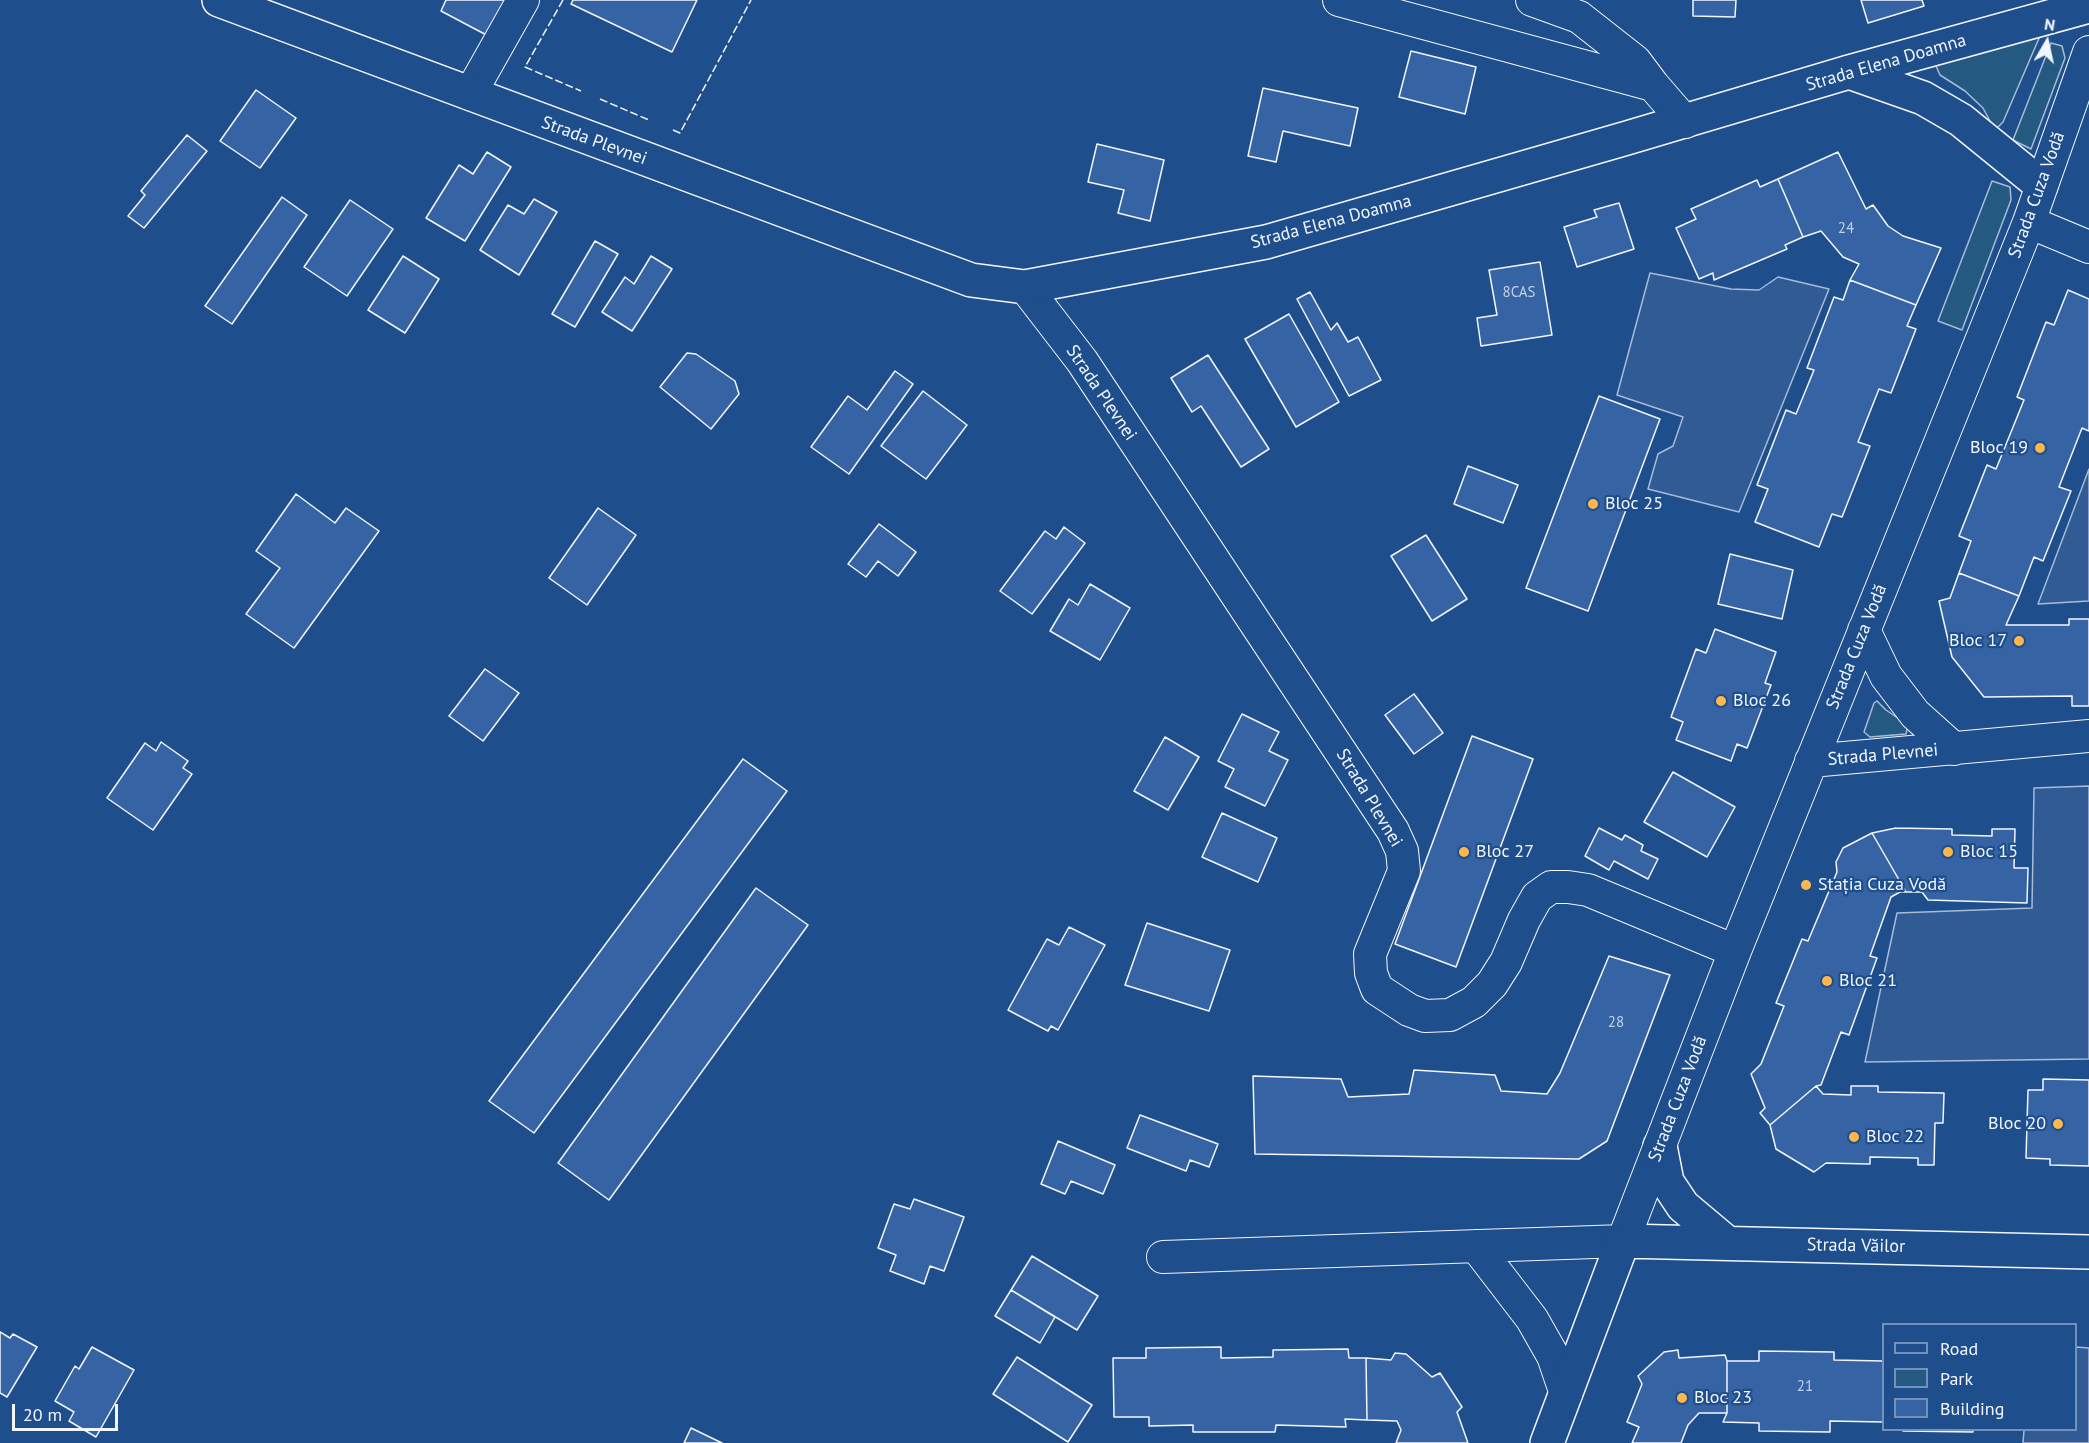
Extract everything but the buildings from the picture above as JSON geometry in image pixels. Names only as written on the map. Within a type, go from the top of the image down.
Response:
[{"type":"street","name":"Strada Plevnei","points":[[219,0],[971,280]]},
{"type":"street","points":[[470,94],[523,0]]},
{"type":"street","points":[[1339,0],[1653,85]]},
{"type":"street","points":[[1532,0],[1579,17],[1635,61],[1684,122]]},
{"type":"street","name":"Strada Elena Doamna","points":[[971,280],[1025,286],[1266,242],[1684,122],[1849,72],[2089,6]]},
{"type":"street","name":"Strada Cuza Vodă","points":[[1547,1443],[1735,951],[2029,222],[2089,52]]},
{"type":"street","points":[[1849,72],[1923,98],[1961,120],[2041,185]]},
{"type":"street","points":[[2029,222],[2089,247]]},
{"type":"street","name":"Strada Plevnei","points":[[1025,286],[1082,361],[1393,831],[1402,851],[1404,871],[1370,954],[1371,973],[1377,989],[1409,1011],[1425,1016],[1450,1015],[1474,1002],[1492,984],[1506,962],[1524,920],[1537,897],[1551,887],[1588,890],[1735,951]]},
{"type":"street","name":"Strada Plevnei","points":[[1864,630],[1886,676],[1915,714],[1954,749]]},
{"type":"street","name":"Strada Plevnei","points":[[1811,761],[2089,736]]},
{"type":"street","points":[[1660,1146],[1667,1182],[1683,1206],[1727,1244]]},
{"type":"street","points":[[1163,1257],[1623,1241]]},
{"type":"street","name":"Strada Văilor","points":[[1623,1241],[2089,1252]]},
{"type":"street","points":[[1476,1246],[1532,1319],[1553,1356],[1566,1394]]},
{"type":"green space","points":[[2040,36],[2003,122],[1997,128],[1991,123],[1983,108],[1965,91],[1940,75],[1936,66],[1941,59]]},
{"type":"green space","points":[[2051,43],[2062,46],[2065,58],[2031,149],[2013,140]]},
{"type":"green space","points":[[1992,181],[2010,187],[2011,200],[1962,330],[1938,321]]},
{"type":"green space","points":[[1877,701],[1908,725],[1906,734],[1870,737],[1864,732],[1874,703]]},
{"type":"shaded area","points":[[1650,273],[1731,289],[1759,290],[1778,277],[1829,289],[1739,512],[1648,489],[1658,454],[1673,446],[1683,417],[1617,395]]},
{"type":"shaded area","points":[[2089,469],[2089,601],[2038,604]]},
{"type":"shaded area","points":[[2089,786],[2089,1059],[1865,1062],[1897,913],[2032,908],[2034,788]]},
{"type":"shaded area","points":[[2077,1347],[2089,1348],[2089,1443],[2023,1443],[2024,1431],[2077,1431]]},
{"type":"fence","points":[[563,0],[525,67],[581,91]]},
{"type":"fence","points":[[673,130],[680,133],[751,0]]},
{"type":"fence","points":[[600,99],[649,120]]},
{"type":"place","name":"Bloc 19","points":[[2040,448]]},
{"type":"place","name":"Bloc 25","points":[[1593,504]]},
{"type":"place","name":"Bloc 17","points":[[2019,641]]},
{"type":"place","name":"Bloc 26","points":[[1721,701]]},
{"type":"place","name":"Bloc 27","points":[[1464,852]]},
{"type":"place","name":"Bloc 15","points":[[1948,852]]},
{"type":"place","name":"Stația Cuza Vodă","points":[[1806,885]]},
{"type":"place","name":"Bloc 21","points":[[1827,981]]},
{"type":"place","name":"Bloc 20","points":[[2058,1124]]},
{"type":"place","name":"Bloc 22","points":[[1854,1137]]},
{"type":"place","name":"Bloc 23","points":[[1682,1398]]}]
